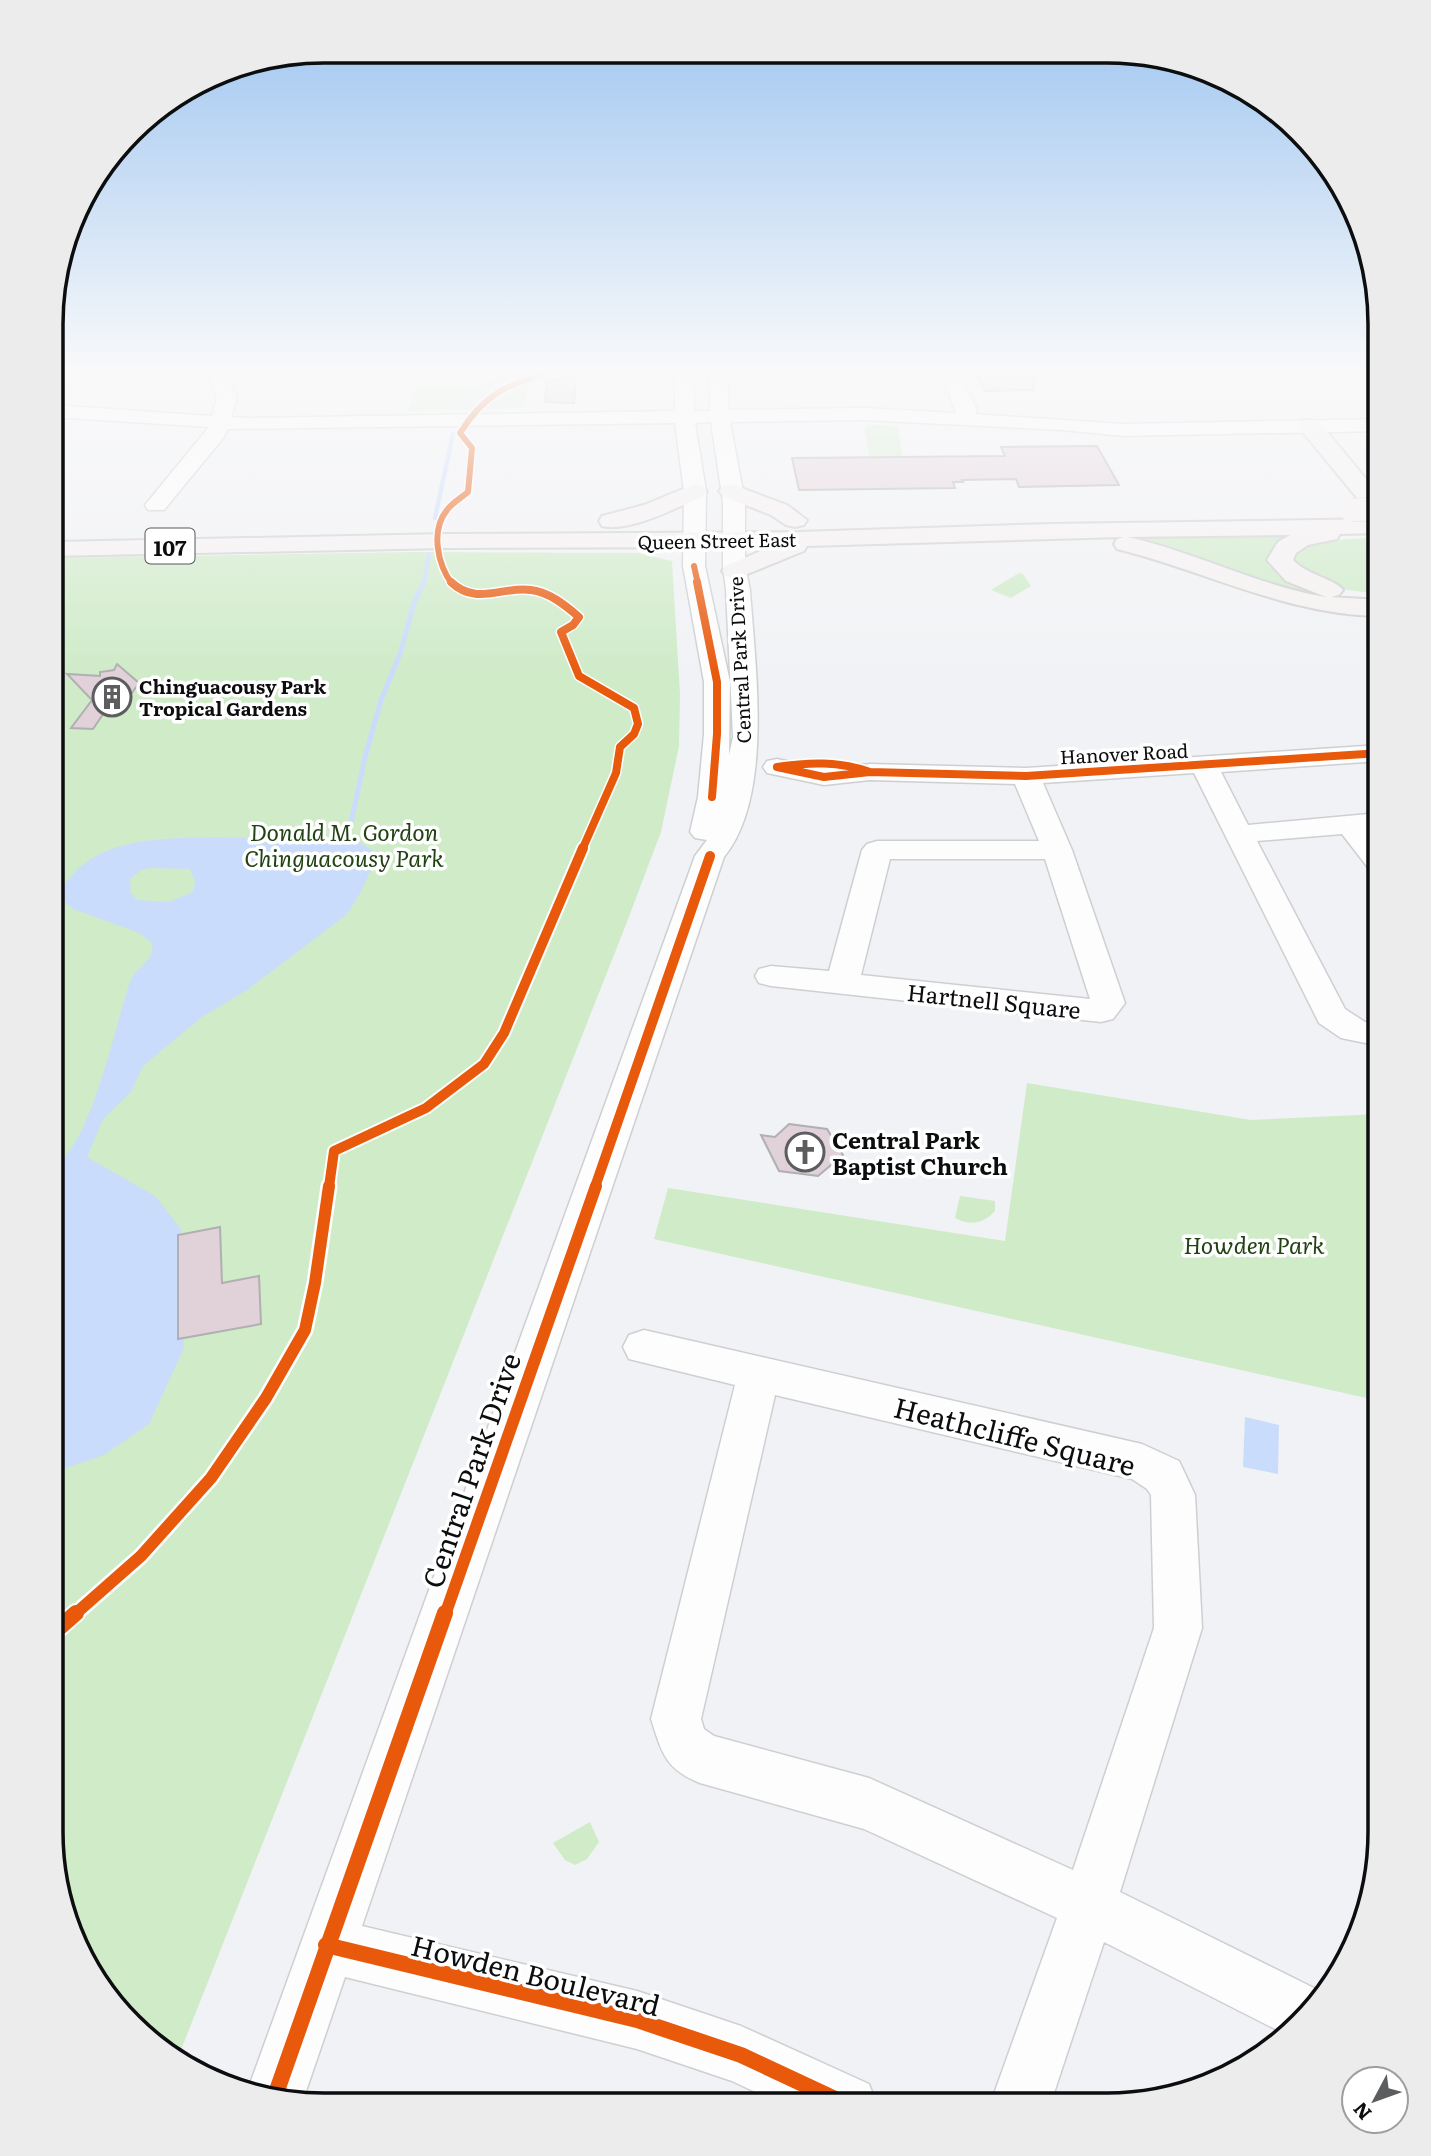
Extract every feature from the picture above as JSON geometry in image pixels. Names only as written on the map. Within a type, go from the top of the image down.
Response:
[{"type":"main road","points":[[1345,474],[1368,510]]},
{"type":"main road","points":[[611,522],[652,510],[695,491]]},
{"type":"main road","points":[[731,491],[779,510],[804,528],[761,563],[735,571]]},
{"type":"main road","name":"Queen Street East","points":[[63,549],[804,528],[1368,517]]},
{"type":"main road","name":"Queen Street East","points":[[804,528],[1051,531],[1368,517]]},
{"type":"main road","name":"Queen Street East","points":[[63,532],[611,522],[695,531]]},
{"type":"main road","points":[[1368,522],[1358,533],[1303,539],[1285,549],[1280,560],[1292,574],[1319,587],[1368,596]]},
{"type":"main road","points":[[1051,531],[1093,541],[1159,551],[1318,603],[1368,607]]},
{"type":"street","points":[[156,505],[182,474]]},
{"type":"street","name":"Central Park Drive","points":[[277,2089],[710,856],[724,839],[728,766],[717,682],[694,566],[695,491],[692,474]]},
{"type":"street","name":"Central Park Drive","points":[[728,474],[734,531],[746,737],[728,766]]},
{"type":"street","name":"Hanover Road","points":[[728,766],[777,767],[799,775],[848,778],[870,772],[1026,776],[1368,754]]},
{"type":"street","points":[[1204,766],[1331,1015],[1342,1026],[1368,1035]]},
{"type":"street","name":"Hartnell Square","points":[[771,975],[1101,1011],[1108,1003],[1057,850],[1026,776]]},
{"type":"street","points":[[1241,834],[1368,822]]},
{"type":"street","points":[[1349,823],[1368,848]]},
{"type":"street","points":[[842,984],[877,850],[1057,850]]},
{"type":"street","name":"Heathcliffe Square","points":[[644,1347],[1142,1463],[1163,1475],[1173,1495],[1178,1628],[1089,1905],[1024,2093]]},
{"type":"street","points":[[759,1374],[676,1719],[685,1745],[700,1758],[869,1804],[1089,1905],[1298,2010]]},
{"type":"street","name":"Howden Boulevard","points":[[326,1945],[637,2020],[741,2055],[822,2093]]},
{"type":"green space","points":[[1299,534],[1275,543],[1268,565],[1307,588],[1335,597],[1368,602],[1309,597],[1161,548],[1118,539]]},
{"type":"green space","points":[[1368,538],[1368,592],[1333,586],[1290,565],[1291,552],[1308,542]]},
{"type":"green space","name":"Donald M. Gordon Chinguacousy Park","points":[[415,552],[637,553],[672,561],[680,694],[679,746],[661,832],[181,2050],[139,2017],[98,1963],[77,1916],[65,1866],[63,558]]},
{"type":"green space","points":[[1019,573],[1023,574],[1031,586],[1011,598],[991,590]]},
{"type":"green space","name":"Howden Park","points":[[1027,1083],[1251,1120],[1368,1115],[1368,1398],[654,1239],[668,1188],[1005,1241]]},
{"type":"green space","points":[[960,1196],[995,1201],[995,1211],[981,1221],[961,1221],[955,1218]]},
{"type":"green space","points":[[590,1822],[599,1842],[587,1859],[575,1865],[565,1860],[553,1843]]},
{"type":"water","points":[[214,837],[357,841],[374,851],[364,885],[346,915],[247,990],[202,1017],[143,1066],[131,1092],[103,1119],[87,1157],[155,1196],[181,1229],[184,1348],[149,1424],[104,1455],[63,1469],[63,1158],[79,1136],[90,1112],[130,982],[151,954],[152,943],[139,933],[73,909],[65,902],[63,888],[75,872],[91,859],[110,850],[151,840]],"holes":[[[150,868],[190,869],[195,881],[193,892],[168,902],[137,900],[130,892],[129,880],[141,870]]]},
{"type":"water","points":[[1245,1417],[1279,1425],[1278,1474],[1243,1467]]},
{"type":"building","points":[[795,474],[1113,474],[1119,485],[1019,487],[1016,479],[962,480],[963,482],[953,482],[955,488],[799,490]]},
{"type":"building","name":"Chinguacousy Park Tropical Gardens","points":[[117,664],[139,683],[121,708],[112,701],[93,729],[71,728],[92,700],[67,674],[100,676],[100,672],[114,670]]},
{"type":"building","name":"Central Park Baptist Church","points":[[789,1124],[827,1129],[843,1155],[818,1176],[779,1171],[761,1135],[775,1137]]},
{"type":"building","points":[[220,1227],[222,1283],[259,1276],[261,1324],[178,1339],[178,1235]]},
{"type":"waterway","points":[[435,518],[445,474]]},
{"type":"waterway","points":[[424,584],[429,554]]},
{"type":"waterway","points":[[339,846],[347,841],[365,757],[381,700],[400,654],[414,603],[424,582]]},
{"type":"cycle path","points":[[63,1624],[141,1556],[211,1478],[266,1398],[305,1330],[315,1283],[334,1151],[426,1108],[484,1064],[504,1033],[616,773],[620,747],[634,734],[638,724],[634,708],[579,676],[561,632],[573,625],[579,617],[574,613],[549,595],[530,589],[473,595],[461,591],[445,574],[438,549],[440,525],[449,508],[468,492],[470,474]]},
{"type":"cycle path","points":[[694,566],[717,682],[717,734],[712,797]]},
{"type":"cycle path","points":[[777,767],[824,777],[870,772],[1026,776],[1368,754]]},
{"type":"cycle path","points":[[777,767],[824,763],[848,765],[870,772]]},
{"type":"cycle path","points":[[278,2089],[710,856]]},
{"type":"cycle path","points":[[326,1945],[637,2020],[741,2055],[822,2093]]},
{"type":"place","name":"Chinguacousy Park Tropical Gardens","points":[[112,697]]},
{"type":"place","name":"Central Park Baptist Church","points":[[805,1152]]}]
